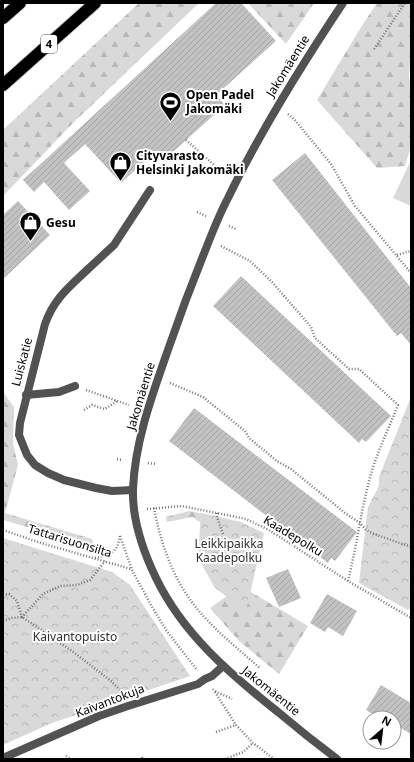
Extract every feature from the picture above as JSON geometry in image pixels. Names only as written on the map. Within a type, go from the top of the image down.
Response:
[{"type":"highway","points":[[3,18],[20,3]]},
{"type":"highway","name":"4","points":[[3,85],[95,3]]},
{"type":"street","name":"Jakomäentie","points":[[337,759],[244,685],[196,639],[170,603],[149,563],[139,532],[133,490],[136,461],[142,429],[158,379],[186,300],[226,200],[278,104],[343,3]]},
{"type":"street","name":"Luiskatie","points":[[133,490],[112,490],[92,487],[64,480],[48,473],[35,465],[27,454],[19,435],[26,395],[45,324],[52,306],[66,289],[114,245],[150,190]]},
{"type":"street","points":[[26,395],[59,392],[75,386]]},
{"type":"street","name":"Kaivantokuja","points":[[3,758],[128,706],[198,684],[212,676],[223,666]]},
{"type":"path","points":[[374,49],[405,3]]},
{"type":"path","points":[[278,104],[294,119],[331,164],[355,206],[411,273]]},
{"type":"path","points":[[186,140],[214,165],[220,168]]},
{"type":"path","points":[[209,242],[227,249],[250,261],[272,282],[311,327],[315,338],[349,369],[359,369],[398,405],[371,474],[348,581]]},
{"type":"path","points":[[397,255],[411,251]]},
{"type":"path","points":[[158,379],[203,397],[245,431],[249,438],[360,523],[366,530],[411,547]]},
{"type":"path","points":[[100,396],[129,405]]},
{"type":"path","points":[[84,410],[92,405],[105,409],[117,401]]},
{"type":"path","name":"Kaadepolku","points":[[260,668],[231,643],[199,611],[179,581],[162,542],[158,530],[154,507],[182,506],[246,519],[269,530],[348,581],[411,618]]},
{"type":"path","points":[[217,513],[223,534]]},
{"type":"path","name":"Tattarisuonsilta","points":[[3,530],[132,570]]},
{"type":"path","points":[[95,558],[107,556],[118,547],[120,536],[132,570],[166,630],[191,664],[214,691],[236,725],[253,743],[274,759]]},
{"type":"path","points":[[3,621],[22,617],[43,594],[60,586],[77,585],[90,580],[106,561]]},
{"type":"path","points":[[3,596],[9,594],[17,601],[22,617],[72,651],[111,681],[126,697],[128,706]]},
{"type":"path","points":[[214,691],[224,694],[232,699]]},
{"type":"path","points":[[216,732],[236,725]]},
{"type":"path","points":[[225,759],[243,752],[253,743]]},
{"type":"path","points":[[66,756],[70,759]]},
{"type":"green space","points":[[139,3],[199,3],[74,122],[3,196],[3,130]]},
{"type":"green space","points":[[248,3],[314,3],[286,44]]},
{"type":"green space","points":[[377,3],[411,3],[409,77],[411,84],[411,146],[405,166],[377,168],[317,100]]},
{"type":"green space","points":[[411,160],[411,206],[393,198]]},
{"type":"green space","points":[[3,392],[14,407],[13,444],[18,465],[5,513],[92,539],[93,546],[3,520]]},
{"type":"green space","points":[[411,397],[411,607],[408,610],[359,583],[368,507],[379,486],[379,477]]},
{"type":"green space","points":[[189,511],[214,516],[200,522],[192,517],[167,522],[166,517]]},
{"type":"green space","name":"Leikkipaikka Kaadepolku","points":[[201,513],[241,522],[264,533],[246,611],[215,588],[198,558]]},
{"type":"green space","name":"Kaivantopuisto","points":[[3,538],[112,572],[130,585],[190,676],[52,723],[3,745]]},
{"type":"green space","points":[[251,592],[308,626],[279,674],[239,641],[210,608],[227,596]]},
{"type":"building","points":[[216,3],[241,3],[276,41],[216,95],[225,105],[165,159],[157,150],[121,183],[85,144],[64,163],[90,191],[69,210],[44,182],[34,192],[23,180]]},
{"type":"building","points":[[305,153],[411,288],[411,345],[401,333],[397,336],[272,180]]},
{"type":"building","points":[[18,201],[50,235],[3,279],[3,215]]},
{"type":"building","points":[[241,276],[391,416],[366,442],[362,439],[359,443],[213,306]]},
{"type":"building","points":[[194,408],[357,532],[335,561],[331,558],[328,563],[169,441]]},
{"type":"building","points":[[288,569],[301,598],[279,607],[266,578]]},
{"type":"building","points":[[327,594],[357,611],[343,636],[328,627],[325,632],[310,623]]},
{"type":"building","points":[[381,685],[411,703],[411,734],[402,729],[402,710],[366,710]]},
{"type":"place","name":"Open Padel Jakomäki","points":[[171,122]]},
{"type":"place","name":"Cityvarasto Helsinki Jakomäki","points":[[121,182]]},
{"type":"place","name":"Gesu","points":[[30,242]]}]
